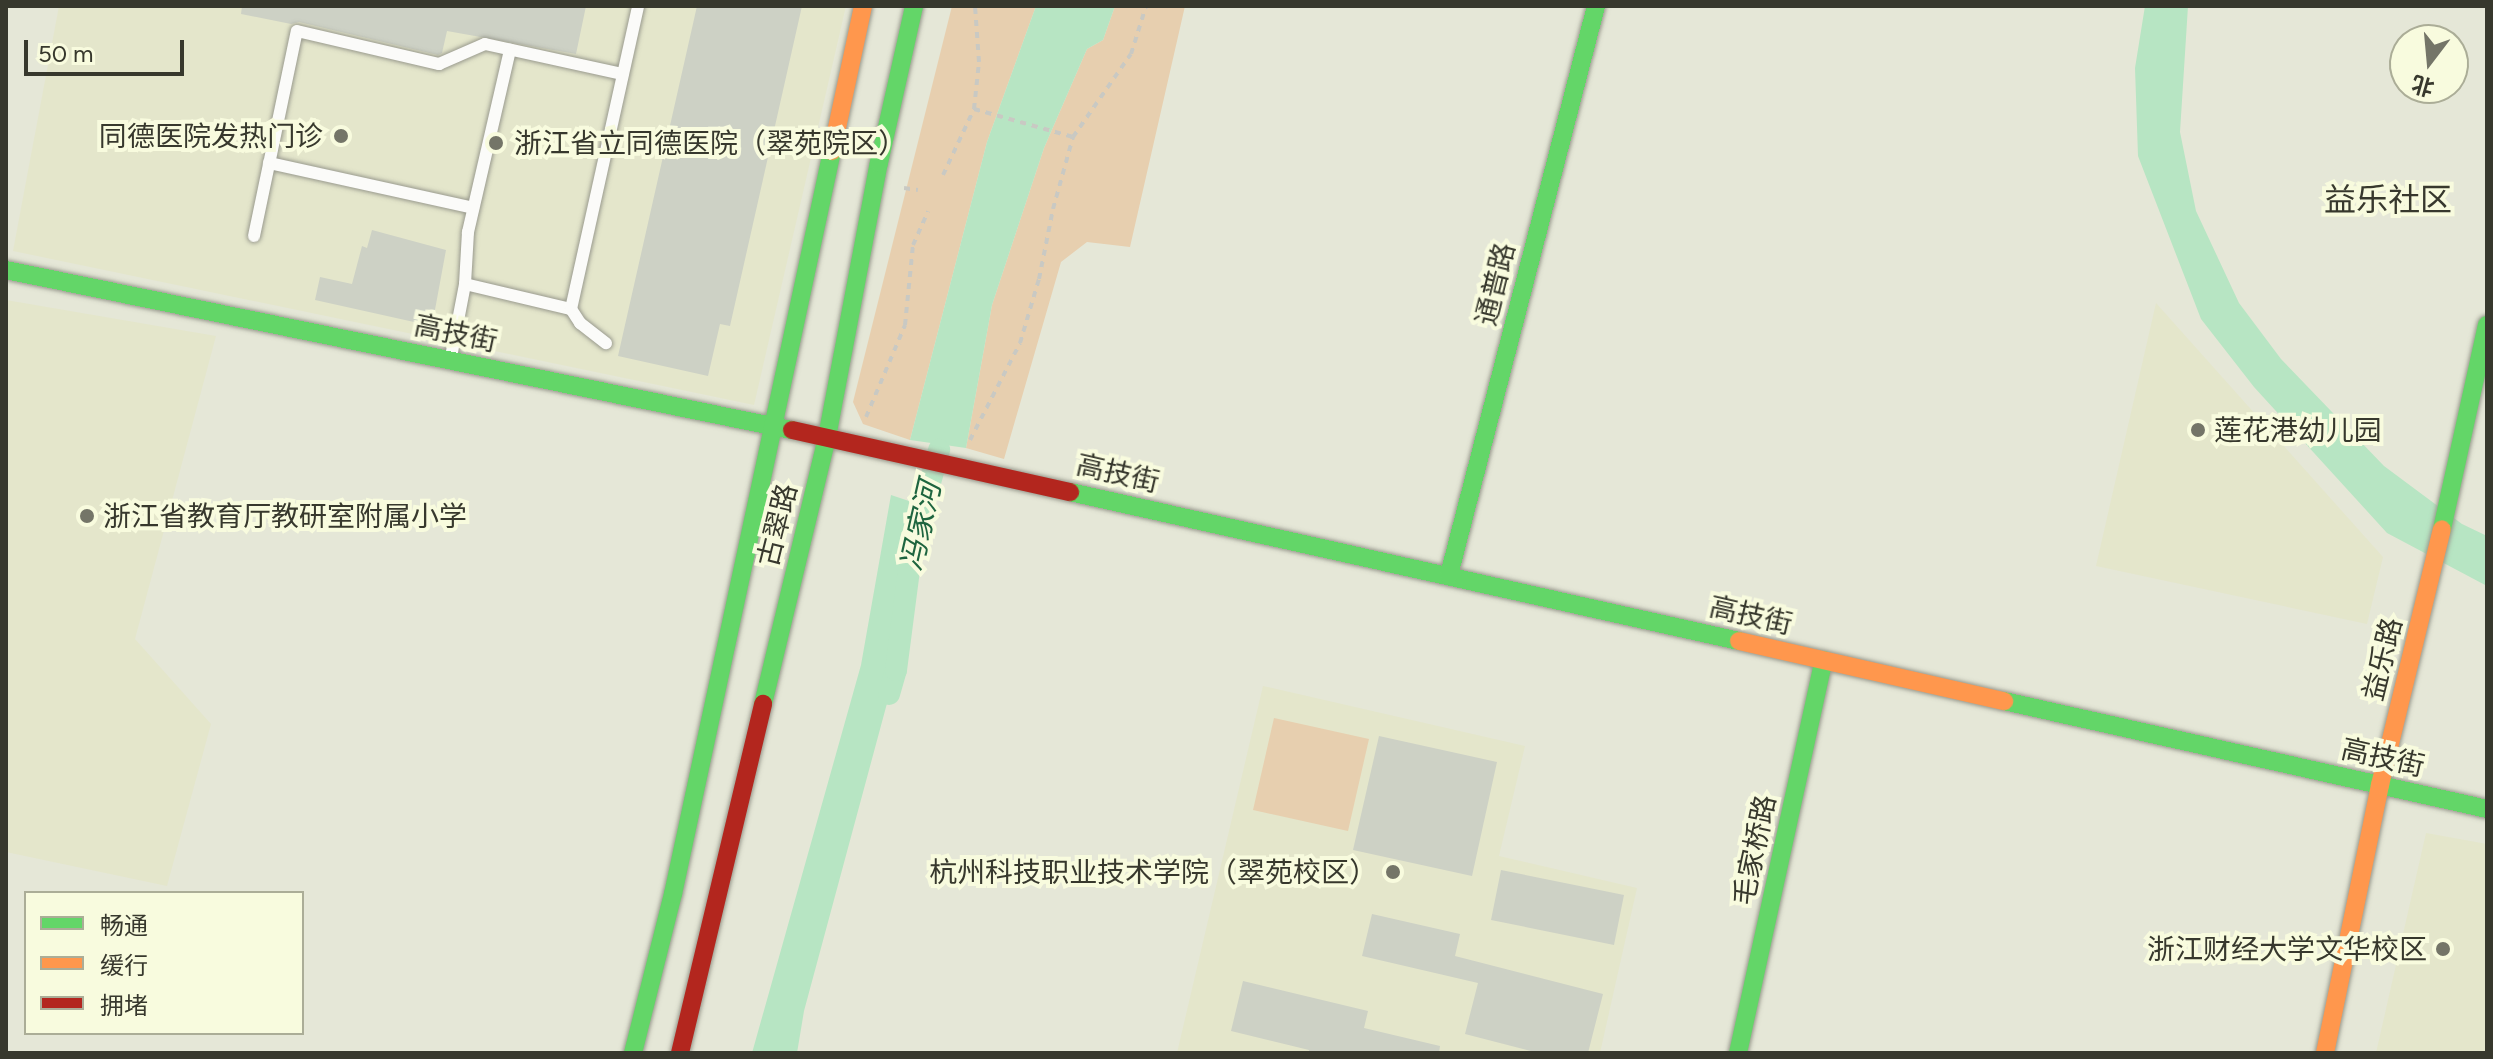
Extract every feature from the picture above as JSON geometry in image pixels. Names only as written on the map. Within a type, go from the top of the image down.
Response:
[{"type":"street","name":"古翠路","points":[[633,1053],[673,894],[863,6]]},
{"type":"street","name":"古翠路","points":[[680,1053],[827,437],[879,163],[914,6]]},
{"type":"street","name":"通普路","points":[[1449,575],[1596,6]]},
{"type":"street","name":"高技街","points":[[6,270],[827,437],[2487,809]]},
{"type":"street","name":"益乐路","points":[[2325,1053],[2380,785],[2453,485],[2487,325]]},
{"type":"street","name":"毛家桥路","points":[[1738,1053],[1824,660]]},
{"type":"lane","points":[[571,309],[638,6]]},
{"type":"lane","points":[[254,236],[297,31],[439,64],[485,44],[623,74]]},
{"type":"lane","points":[[450,360],[465,284],[464,260],[473,208],[510,50]]},
{"type":"lane","points":[[269,163],[473,208]]},
{"type":"lane","points":[[465,284],[571,309],[580,323],[606,343]]},
{"type":"path","points":[[943,175],[974,109],[979,62],[975,6]]},
{"type":"path","points":[[966,448],[1020,343],[1039,279],[1053,209],[1073,137],[1131,54],[1146,6]]},
{"type":"path","points":[[974,109],[1073,137]]},
{"type":"path","points":[[904,188],[918,190]]},
{"type":"path","points":[[863,424],[905,325],[913,245],[928,211]]},
{"type":"shaded area","name":"浙江省立同德医院（翠苑院区）","points":[[59,6],[846,6],[754,405],[13,251]]},
{"type":"shaded area","points":[[952,6],[1036,6],[987,142],[910,440],[863,424],[853,402]]},
{"type":"shaded area","points":[[1036,6],[1115,6],[1103,40],[1087,49],[1044,148],[992,305],[966,448],[910,440],[987,142]]},
{"type":"shaded area","points":[[1115,6],[1185,6],[1130,247],[1087,242],[1061,262],[1004,459],[966,448],[992,305],[1044,148],[1087,49],[1103,40]]},
{"type":"shaded area","points":[[2145,6],[2188,6],[2180,132],[2196,211],[2239,303],[2281,359],[2384,466],[2462,524],[2487,536],[2487,586],[2387,533],[2254,387],[2201,319],[2138,156],[2135,68]]},
{"type":"shaded area","name":"浙江省教育厅教研室附属小学","points":[[6,300],[216,336],[135,639],[211,724],[167,886],[6,852]]},
{"type":"shaded area","name":"莲花港幼儿园","points":[[2156,303],[2383,557],[2367,624],[2096,566]]},
{"type":"shaded area","points":[[891,495],[924,506],[912,547],[896,670],[804,1011],[797,1053],[752,1053],[861,665]]},
{"type":"shaded area","name":"杭州科技职业技术学院（翠苑校区）","points":[[1263,686],[1525,746],[1499,856],[1637,888],[1600,1053],[1177,1053]]},
{"type":"shaded area","points":[[1274,718],[1369,739],[1348,831],[1253,810]]},
{"type":"shaded area","name":"浙江财经大学文华校区","points":[[2426,833],[2487,844],[2487,1053],[2376,1053]]},
{"type":"building","points":[[242,6],[586,6],[576,54],[447,31],[442,53],[438,55],[299,22],[291,24],[241,14]]},
{"type":"building","points":[[697,6],[802,6],[730,326],[720,324],[708,376],[618,356]]},
{"type":"building","points":[[372,230],[446,250],[432,326],[315,300],[320,277],[352,284],[362,246],[367,248]]},
{"type":"building","points":[[1379,736],[1497,762],[1472,876],[1353,850]]},
{"type":"building","points":[[1501,870],[1624,895],[1614,945],[1491,920]]},
{"type":"building","points":[[1372,914],[1460,934],[1455,956],[1603,994],[1588,1053],[1539,1053],[1465,1034],[1478,983],[1362,956]]},
{"type":"building","points":[[1243,981],[1368,1011],[1364,1028],[1440,1046],[1439,1053],[1309,1053],[1309,1050],[1231,1031]]},
{"type":"waterway","name":"冯家河","points":[[889,694],[896,670],[912,547],[939,450]]},
{"type":"traffic: fast","points":[[763,704],[827,437],[879,163],[914,6]]},
{"type":"traffic: fast","points":[[1449,575],[1596,6]]},
{"type":"traffic: fast","points":[[633,1053],[673,894],[832,151]]},
{"type":"traffic: fast","points":[[6,270],[792,430]]},
{"type":"traffic: fast","points":[[2442,529],[2487,325]]},
{"type":"traffic: fast","points":[[1070,492],[1739,641]]},
{"type":"traffic: fast","points":[[1738,1053],[1824,660]]},
{"type":"traffic: fast","points":[[2004,701],[2487,809]]},
{"type":"traffic: slow","points":[[832,151],[863,6]]},
{"type":"traffic: slow","points":[[2325,1053],[2380,785],[2442,529]]},
{"type":"traffic: slow","points":[[1739,641],[2004,701]]},
{"type":"traffic: jam","points":[[792,430],[1070,492]]},
{"type":"traffic: jam","points":[[680,1053],[763,704]]},
{"type":"place","name":"同德医院发热门诊","points":[[341,136]]},
{"type":"place","name":"浙江省立同德医院（翠苑院区）","points":[[496,143]]},
{"type":"place","name":"莲花港幼儿园","points":[[2198,430]]},
{"type":"place","name":"浙江省教育厅教研室附属小学","points":[[87,516]]},
{"type":"place","name":"杭州科技职业技术学院（翠苑校区）","points":[[1393,872]]},
{"type":"place","name":"浙江财经大学文华校区","points":[[2443,949]]},
{"type":"district","name":"益乐社区","points":[[2388,200]]}]
